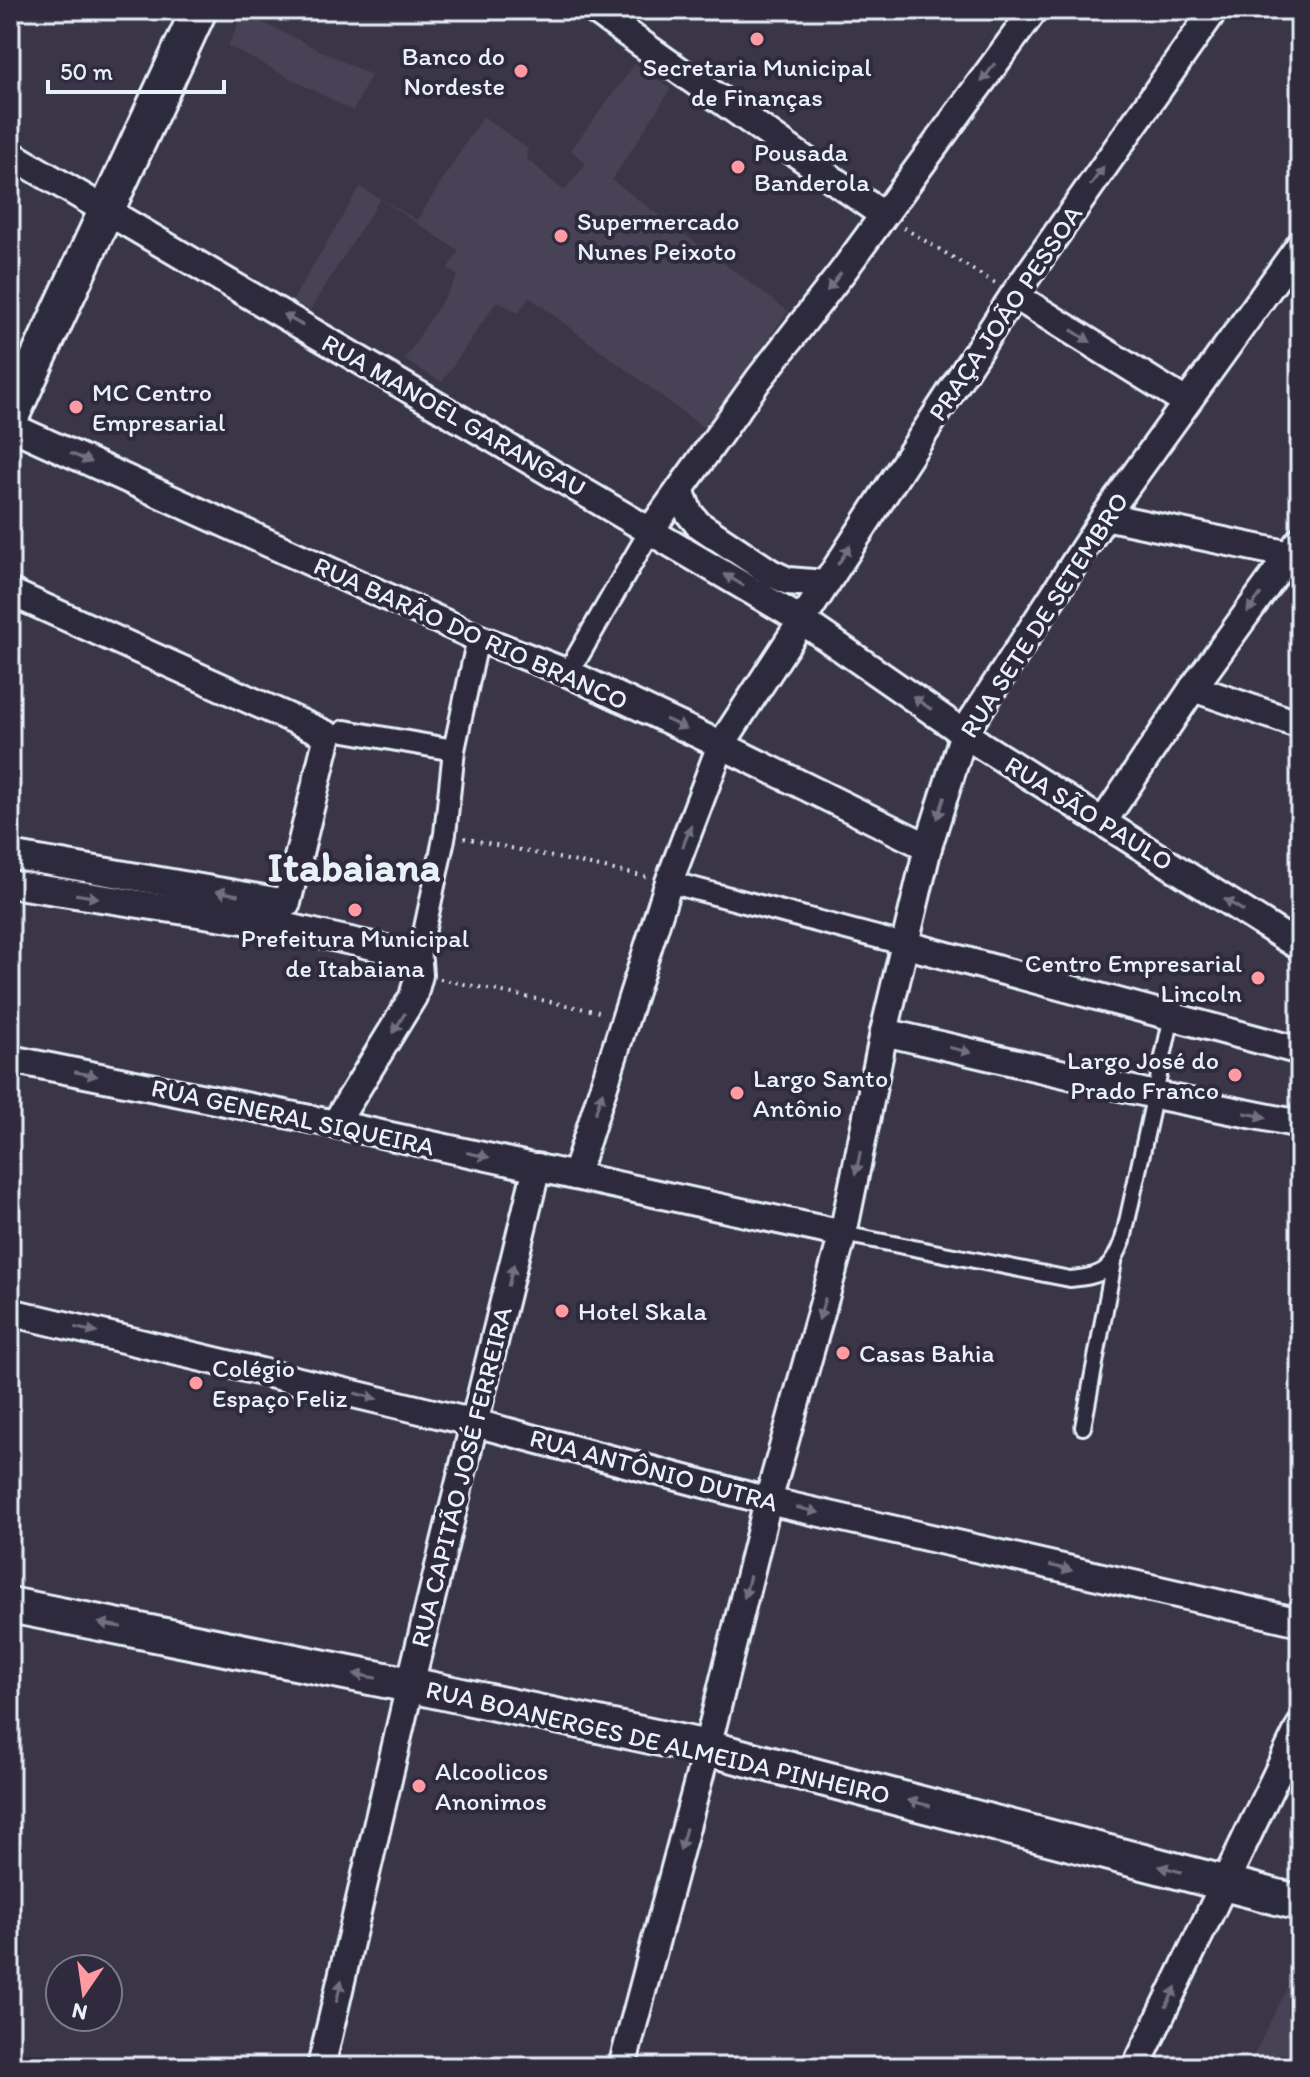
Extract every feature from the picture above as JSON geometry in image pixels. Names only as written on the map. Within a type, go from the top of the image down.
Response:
[{"type":"street","points":[[10,419],[199,10]]},
{"type":"street","points":[[568,673],[650,531],[759,379],[1034,10]]},
{"type":"street","name":"PRAÇA JOÃO PESSOA","points":[[626,1018],[669,882],[721,745],[1014,295],[1214,10]]},
{"type":"street","points":[[602,12],[883,215]]},
{"type":"street","name":"RUA MANOEL GARANGAU","points":[[10,154],[801,620]]},
{"type":"street","name":"RUA SETE DE SETEMBRO","points":[[884,1032],[928,847],[964,733],[1105,516],[1300,245]]},
{"type":"street","points":[[1014,295],[1186,402]]},
{"type":"street","name":"RUA BARÃO DO RIO BRANCO","points":[[10,426],[478,638],[568,673],[928,847]]},
{"type":"street","points":[[680,490],[689,513],[698,524],[771,573],[788,581],[825,584]]},
{"type":"street","points":[[1103,822],[1193,688],[1296,551],[1105,516]]},
{"type":"street","points":[[10,578],[47,602]]},
{"type":"street","points":[[10,592],[146,636],[190,665],[336,733],[454,750]]},
{"type":"street","name":"RUA SÃO PAULO","points":[[801,620],[964,733],[1300,947]]},
{"type":"street","points":[[335,1124],[405,1014],[445,834],[454,750],[478,638]]},
{"type":"street","points":[[1193,688],[1300,725]]},
{"type":"street","points":[[290,919],[336,733]]},
{"type":"street","points":[[290,919],[16,885],[19,857],[290,919],[416,963]]},
{"type":"street","points":[[669,882],[1300,1051]]},
{"type":"street","points":[[626,1018],[575,1176],[843,1234]]},
{"type":"street","points":[[622,2067],[707,1748],[768,1501],[843,1234],[884,1032],[1155,1095],[1300,1124]]},
{"type":"street","name":"RUA GENERAL SIQUEIRA","points":[[10,1059],[575,1176]]},
{"type":"street","name":"RUA CAPITÃO JOSÉ FERREIRA","points":[[321,2067],[410,1685],[537,1167]]},
{"type":"street","name":"RUA ANTÔNIO DUTRA","points":[[10,1312],[475,1423],[768,1501],[1300,1622]]},
{"type":"street","name":"RUA BOANERGES DE ALMEIDA PINHEIRO","points":[[10,1605],[707,1748],[1300,1903]]},
{"type":"street","points":[[1136,2067],[1300,1726]]},
{"type":"lane","points":[[1083,1427],[1114,1262],[1123,1240],[1172,1016]]},
{"type":"lane","points":[[843,1234],[1070,1279],[1102,1273],[1114,1262]]},
{"type":"path","points":[[883,215],[1014,295]]},
{"type":"path","points":[[445,834],[669,882]]},
{"type":"path","points":[[416,963],[626,1018]]},
{"type":"shaded area","points":[[243,13],[371,75],[353,111],[228,46]]},
{"type":"shaded area","name":"Supermercado Nunes Peixoto","points":[[635,64],[671,89],[612,180],[788,311],[704,428],[529,297],[519,313],[497,301],[442,382],[404,360],[458,276],[448,268],[459,251],[380,199],[310,310],[292,301],[360,187],[417,220],[483,116],[528,149],[526,158],[564,191],[586,164],[571,150]]},
{"type":"shaded area","points":[[1300,1962],[1300,2067],[1248,2067]]},
{"type":"place","name":"Secretaria Municipal de Finanças","points":[[757,39]]},
{"type":"place","name":"Banco do Nordeste","points":[[521,71]]},
{"type":"place","name":"Pousada Banderola","points":[[738,167]]},
{"type":"place","name":"Supermercado Nunes Peixoto","points":[[561,236]]},
{"type":"place","name":"MC Centro Empresarial","points":[[76,407]]},
{"type":"place","name":"Prefeitura Municipal de Itabaiana","points":[[355,910]]},
{"type":"place","name":"Centro Empresarial Lincoln","points":[[1258,978]]},
{"type":"place","name":"Largo José do Prado Franco","points":[[1235,1075]]},
{"type":"place","name":"Largo Santo Antônio","points":[[737,1093]]},
{"type":"place","name":"Hotel Skala","points":[[562,1311]]},
{"type":"place","name":"Casas Bahia","points":[[843,1353]]},
{"type":"place","name":"Colégio Espaço Feliz","points":[[196,1383]]},
{"type":"place","name":"Alcoolicos Anonimos","points":[[419,1786]]},
{"type":"district","name":"Itabaiana","points":[[354,866]]}]
